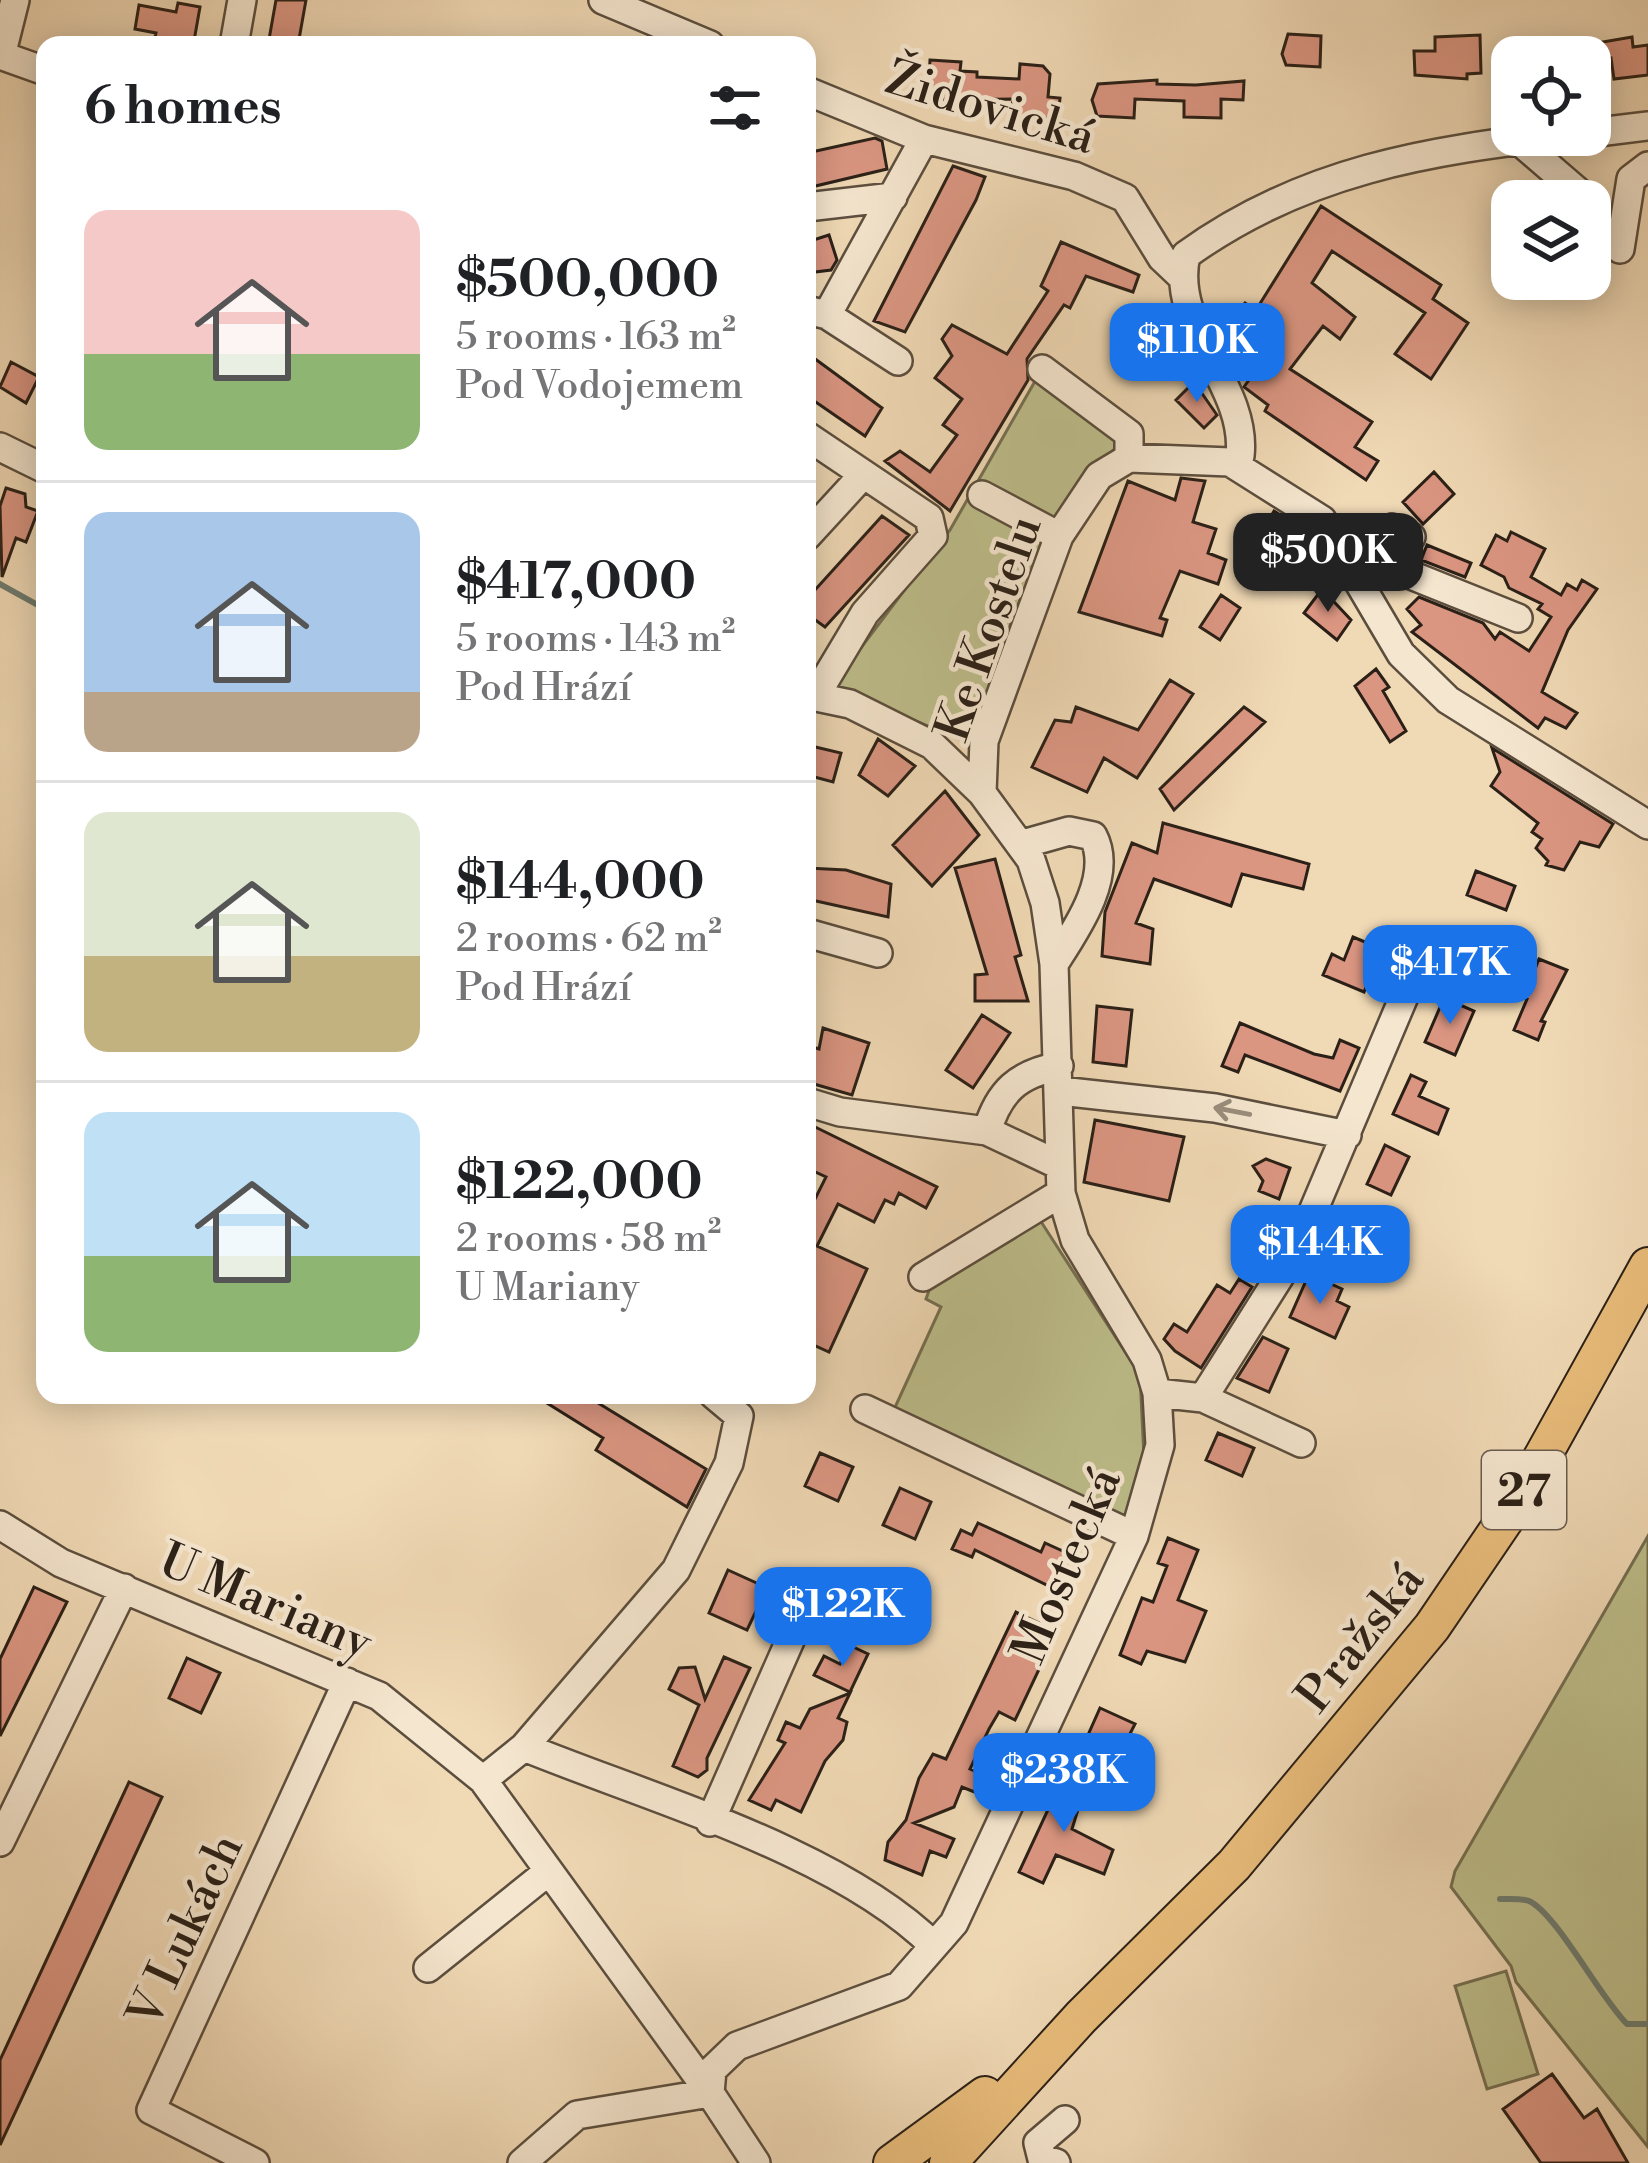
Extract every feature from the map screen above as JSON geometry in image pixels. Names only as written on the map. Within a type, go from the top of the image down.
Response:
[{"type":"main road","name":"Pražská","points":[[948,2163],[1081,2018],[1234,1865],[1432,1628],[1519,1499],[1648,1266]]},
{"type":"main road","name":"Pražská","points":[[892,2163],[931,2140],[1081,2018]]},
{"type":"street","points":[[15,0],[1,56],[36,68]]},
{"type":"street","points":[[235,36],[242,0]]},
{"type":"street","points":[[603,0],[689,36]]},
{"type":"street","name":"Židovická","points":[[816,95],[925,140],[1074,176],[1125,198],[1162,258],[1181,275]]},
{"type":"street","points":[[1611,130],[1648,126]]},
{"type":"street","points":[[898,361],[817,312],[925,140]]},
{"type":"street","points":[[1042,368],[1129,434],[1129,458],[1230,461],[1240,456],[1243,430],[1184,298],[1181,275],[1186,255],[1226,226],[1337,174],[1432,150],[1491,143]]},
{"type":"street","points":[[1536,156],[1564,180]]},
{"type":"street","points":[[1620,249],[1631,179],[1648,166]]},
{"type":"street","points":[[816,206],[893,196]]},
{"type":"street","points":[[816,443],[929,518],[933,536],[865,613],[816,689]]},
{"type":"street","points":[[0,447],[36,465]]},
{"type":"street","name":"Ke Kostelu","points":[[982,793],[984,741],[1059,536],[1099,476],[1129,458]]},
{"type":"street","points":[[1230,461],[1322,520],[1356,559],[1401,654],[1448,700],[1648,825]]},
{"type":"street","points":[[816,526],[862,476]]},
{"type":"street","points":[[982,495],[1059,536]]},
{"type":"street","points":[[1356,559],[1392,528],[1411,537]]},
{"type":"street","points":[[1356,559],[1517,618]]},
{"type":"street","name":"Mostecká","points":[[710,2093],[712,2070],[737,2046],[899,1986],[954,1923],[1134,1536],[1160,1445],[1157,1393],[1134,1334],[1075,1240],[1060,1179],[1054,964],[1046,903],[1023,844],[982,793],[932,745],[850,704],[816,696]]},
{"type":"street","points":[[1023,844],[1070,831],[1093,836],[1098,845],[1101,867],[1079,925],[1054,964]]},
{"type":"street","points":[[816,935],[878,953]]},
{"type":"street","points":[[1203,1398],[1297,1250],[1425,947]]},
{"type":"street","points":[[987,1131],[1003,1093],[1030,1073],[1347,1135]]},
{"type":"street","points":[[816,1105],[987,1131],[1060,1179],[922,1277]]},
{"type":"street","points":[[1157,1393],[1203,1398],[1300,1443]]},
{"type":"street","points":[[483,1780],[524,1747],[676,1570],[729,1463],[739,1416],[724,1404]]},
{"type":"street","points":[[865,1409],[1134,1536]]},
{"type":"street","name":"U Mariany","points":[[0,1525],[61,1563],[379,1696],[483,1780],[710,2093]]},
{"type":"street","points":[[0,1842],[124,1588]]},
{"type":"street","points":[[710,1822],[807,1602],[829,1597]]},
{"type":"street","name":"V Lukách","points":[[255,2163],[151,2110],[346,1682]]},
{"type":"street","points":[[524,1747],[842,1875],[934,1946]]},
{"type":"street","points":[[428,1968],[549,1871]]},
{"type":"street","points":[[522,2163],[577,2115],[710,2093],[757,2159]]},
{"type":"street","points":[[1056,2163],[1042,2159],[1038,2143],[1066,2120]]},
{"type":"green space","points":[[1042,369],[1129,434],[1071,503],[1049,540],[1013,618],[973,745],[832,686],[950,530]]},
{"type":"green space","points":[[1038,1217],[1140,1375],[1144,1458],[1131,1525],[891,1416],[941,1307],[926,1299],[932,1282]]},
{"type":"green space","points":[[1648,1536],[1648,2147],[1516,1982],[1511,1966],[1451,1887],[1455,1871]]},
{"type":"green space","points":[[1506,1971],[1538,2074],[1487,2089],[1455,1986]]},
{"type":"building","points":[[276,0],[306,0],[300,36],[270,36]]},
{"type":"building","points":[[178,3],[200,7],[195,36],[155,36],[135,29],[139,5],[176,12]]},
{"type":"building","points":[[1288,34],[1321,36],[1320,67],[1286,65],[1282,54]]},
{"type":"building","points":[[1480,35],[1481,73],[1467,74],[1467,79],[1415,75],[1414,51],[1435,51],[1435,37]]},
{"type":"building","points":[[1632,37],[1633,47],[1648,45],[1648,75],[1614,79],[1611,41]]},
{"type":"building","points":[[930,60],[961,62],[960,71],[977,72],[977,77],[1019,79],[1020,64],[1043,66],[1050,74],[1048,97],[1060,98],[1058,119],[1011,116],[1013,99],[928,100]]},
{"type":"building","points":[[1157,80],[1157,84],[1196,85],[1244,81],[1243,100],[1221,99],[1221,118],[1184,117],[1184,101],[1135,99],[1134,118],[1097,116],[1092,100],[1098,84]]},
{"type":"building","points":[[875,138],[882,141],[887,169],[816,186],[816,151]]},
{"type":"building","points":[[953,166],[985,177],[976,200],[905,332],[874,321]]},
{"type":"building","points":[[1321,206],[1441,285],[1433,299],[1468,323],[1431,379],[1395,354],[1425,313],[1332,251],[1312,283],[1355,317],[1340,339],[1323,326],[1290,369],[1372,422],[1355,447],[1378,461],[1366,480],[1265,411],[1268,405],[1244,387],[1264,359],[1224,330],[1245,303],[1256,310]]},
{"type":"building","points":[[829,235],[837,260],[831,270],[816,272],[816,239]]},
{"type":"building","points":[[1061,242],[1139,275],[1133,292],[1086,276],[1070,308],[1064,305],[1027,359],[1028,380],[950,511],[885,461],[900,451],[930,472],[957,435],[943,425],[962,399],[935,378],[952,356],[942,339],[952,325],[1007,354],[1048,291],[1041,286]]},
{"type":"building","points":[[816,360],[882,408],[865,436],[816,402]]},
{"type":"building","points":[[11,362],[36,375],[26,403],[0,387]]},
{"type":"building","points":[[1194,382],[1217,415],[1204,428],[1176,400]]},
{"type":"building","points":[[1434,472],[1454,494],[1423,524],[1403,502]]},
{"type":"building","points":[[1181,478],[1205,481],[1193,522],[1216,529],[1208,553],[1226,560],[1218,584],[1180,571],[1160,618],[1167,620],[1162,636],[1079,612],[1128,481],[1175,500]]},
{"type":"building","points":[[6,488],[25,494],[26,507],[36,510],[26,542],[16,538],[2,577],[0,506]]},
{"type":"building","points":[[1274,511],[1301,528],[1271,567],[1246,559]]},
{"type":"building","points":[[882,516],[909,535],[825,627],[816,620],[816,589]]},
{"type":"building","points":[[1511,532],[1545,549],[1531,577],[1561,595],[1567,584],[1577,590],[1582,580],[1597,589],[1568,630],[1542,692],[1577,713],[1566,728],[1545,718],[1538,728],[1412,632],[1421,625],[1407,609],[1419,597],[1483,623],[1495,639],[1500,632],[1529,651],[1551,617],[1538,609],[1542,604],[1509,588],[1504,577],[1481,565],[1496,535],[1507,541]]},
{"type":"building","points":[[1427,545],[1471,563],[1465,577],[1421,560]]},
{"type":"building","points":[[1322,589],[1351,620],[1337,640],[1304,613]]},
{"type":"building","points":[[1221,595],[1240,608],[1220,640],[1200,627]]},
{"type":"building","points":[[1376,669],[1389,687],[1383,691],[1406,731],[1390,742],[1355,686]]},
{"type":"building","points":[[1170,680],[1193,694],[1137,778],[1104,758],[1087,792],[1032,767],[1055,720],[1071,722],[1076,707],[1138,730]]},
{"type":"building","points":[[1244,707],[1265,722],[1174,810],[1160,789]]},
{"type":"building","points":[[878,739],[915,766],[888,796],[859,775]]},
{"type":"building","points":[[816,747],[841,753],[833,782],[816,777]]},
{"type":"building","points":[[1492,748],[1613,824],[1599,847],[1580,842],[1564,870],[1546,865],[1548,861],[1536,848],[1542,839],[1532,832],[1538,823],[1491,786],[1500,772]]},
{"type":"building","points":[[945,791],[979,835],[932,886],[893,845]]},
{"type":"building","points":[[1163,823],[1309,864],[1303,889],[1242,874],[1231,906],[1154,879],[1136,923],[1153,929],[1150,964],[1102,956],[1105,912],[1132,843],[1157,853]]},
{"type":"building","points":[[995,859],[1028,1001],[975,1001],[975,975],[987,974],[955,868]]},
{"type":"building","points":[[816,868],[846,870],[891,884],[888,917],[816,901]]},
{"type":"building","points":[[1476,871],[1515,886],[1506,910],[1467,895]]},
{"type":"building","points":[[1353,937],[1382,949],[1364,992],[1323,975],[1332,954],[1344,960]]},
{"type":"building","points":[[1539,959],[1567,970],[1541,1021],[1545,1022],[1538,1040],[1514,1030],[1527,999],[1495,986],[1505,962],[1533,974]]},
{"type":"building","points":[[1444,998],[1474,1011],[1455,1055],[1425,1042]]},
{"type":"building","points":[[1097,1006],[1132,1010],[1126,1066],[1093,1062]]},
{"type":"building","points":[[982,1015],[1010,1033],[973,1088],[946,1070]]},
{"type":"building","points":[[1240,1023],[1333,1058],[1340,1040],[1359,1048],[1340,1091],[1245,1055],[1238,1072],[1222,1066]]},
{"type":"building","points":[[823,1028],[869,1043],[852,1095],[816,1085]]},
{"type":"building","points":[[1411,1075],[1426,1082],[1419,1096],[1448,1109],[1438,1134],[1393,1114]]},
{"type":"building","points":[[1095,1120],[1184,1137],[1169,1201],[1084,1182]]},
{"type":"building","points":[[816,1127],[937,1187],[926,1208],[899,1193],[894,1204],[885,1200],[874,1222],[838,1204],[817,1246],[867,1269],[829,1352],[816,1346],[816,1197],[826,1177],[816,1172]]},
{"type":"building","points":[[1385,1145],[1409,1157],[1391,1195],[1367,1184]]},
{"type":"building","points":[[1266,1159],[1290,1168],[1279,1199],[1259,1191],[1263,1181],[1253,1166]]},
{"type":"building","points":[[1341,1208],[1372,1222],[1359,1250],[1329,1236]]},
{"type":"building","points":[[1252,1230],[1280,1242],[1267,1263],[1243,1254]]},
{"type":"building","points":[[1309,1274],[1342,1289],[1337,1301],[1349,1307],[1335,1338],[1290,1317]]},
{"type":"building","points":[[1239,1279],[1252,1287],[1201,1368],[1164,1339],[1174,1324],[1187,1332],[1217,1285],[1230,1293]]},
{"type":"building","points":[[1263,1337],[1288,1349],[1269,1392],[1237,1378]]},
{"type":"building","points":[[548,1404],[600,1404],[706,1469],[687,1507],[596,1450],[603,1438]]},
{"type":"building","points":[[1218,1433],[1254,1448],[1242,1476],[1206,1460]]},
{"type":"building","points":[[820,1453],[853,1467],[838,1501],[805,1486]]},
{"type":"building","points":[[900,1488],[931,1502],[915,1539],[883,1525]]},
{"type":"building","points":[[978,1523],[1041,1552],[1045,1543],[1080,1559],[1065,1594],[975,1550],[972,1557],[952,1549],[961,1530],[972,1535]]},
{"type":"building","points":[[1168,1538],[1198,1550],[1178,1600],[1206,1611],[1185,1662],[1147,1651],[1141,1664],[1120,1655],[1142,1598],[1153,1602],[1167,1566],[1158,1563]]},
{"type":"building","points":[[728,1570],[783,1595],[774,1614],[758,1607],[747,1630],[709,1613]]},
{"type":"building","points":[[34,1587],[67,1602],[0,1736],[0,1659]]},
{"type":"building","points":[[1016,1612],[1039,1623],[1026,1656],[1042,1663],[1015,1720],[999,1712],[989,1729],[970,1769],[984,1775],[977,1793],[962,1787],[954,1807],[914,1823],[954,1839],[946,1857],[930,1851],[922,1875],[885,1860],[888,1842],[906,1820],[919,1778],[933,1754],[946,1759]]},
{"type":"building","points":[[849,1645],[868,1654],[850,1692],[814,1675],[824,1656],[840,1664]]},
{"type":"building","points":[[724,1657],[750,1668],[707,1758],[707,1770],[698,1777],[673,1766],[699,1705],[669,1689],[679,1668],[695,1667],[705,1699]]},
{"type":"building","points":[[187,1658],[220,1673],[201,1713],[169,1698]]},
{"type":"building","points":[[850,1693],[838,1718],[847,1722],[843,1740],[825,1761],[801,1812],[776,1800],[771,1810],[749,1800],[785,1743],[778,1740],[786,1722],[800,1728],[810,1709]]},
{"type":"building","points":[[1100,1708],[1135,1724],[1110,1773],[1092,1765],[1102,1741],[1088,1735]]},
{"type":"building","points":[[1065,1773],[1087,1780],[1072,1829],[1113,1850],[1104,1874],[1056,1855],[1043,1883],[1019,1872]]},
{"type":"building","points":[[129,1782],[162,1797],[0,2145],[0,2060]]},
{"type":"building","points":[[1552,2074],[1584,2118],[1597,2109],[1628,2163],[1541,2163],[1503,2109]]},
{"type":"waterway","points":[[0,584],[36,604]]},
{"type":"waterway","points":[[1500,1899],[1526,1900],[1540,1909],[1627,2024],[1648,2024]]}]
